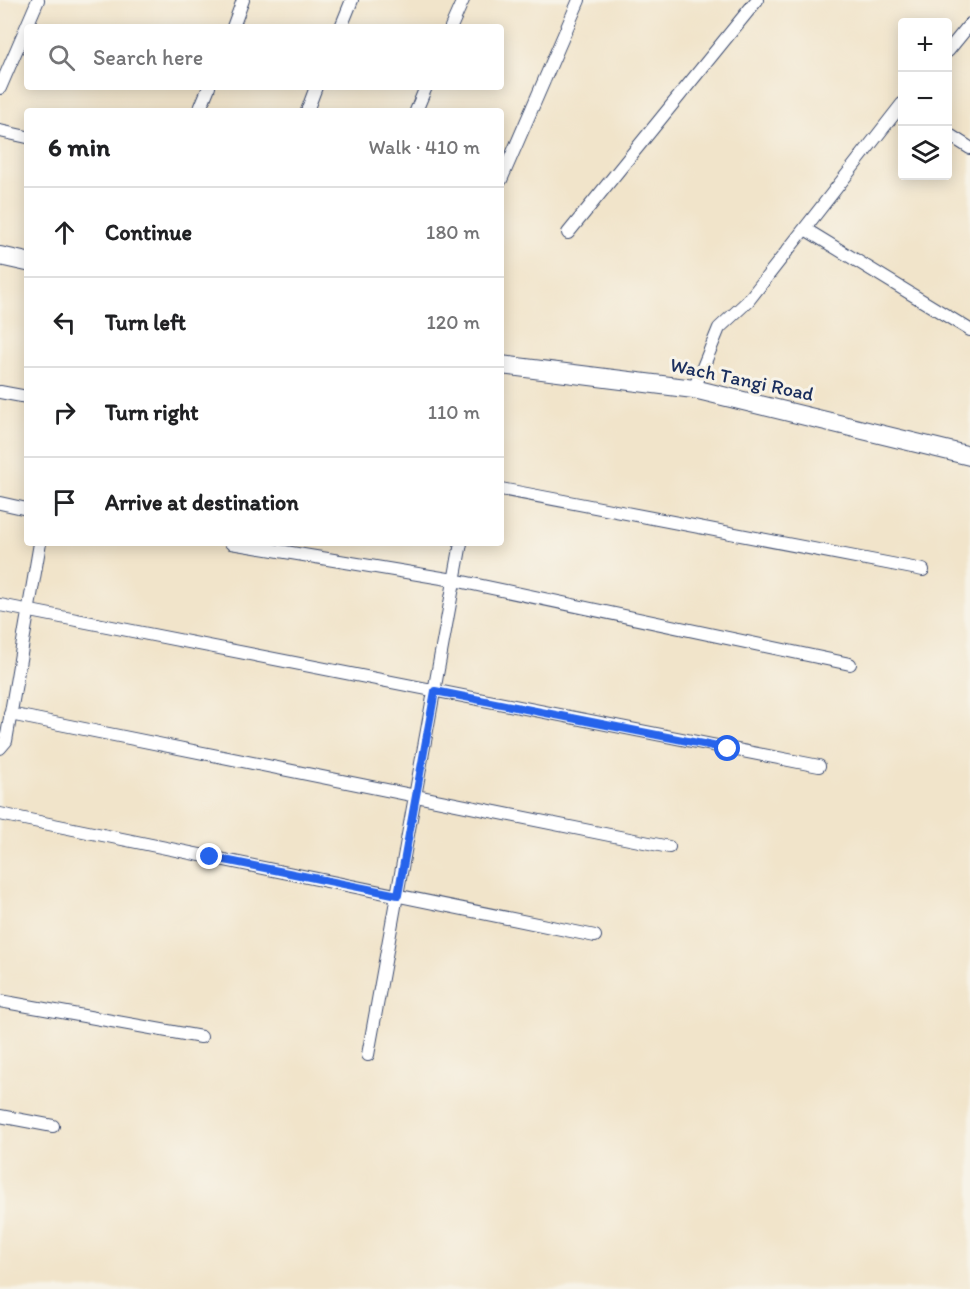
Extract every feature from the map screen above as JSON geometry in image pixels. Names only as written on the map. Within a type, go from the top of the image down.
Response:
[{"type":"main road","points":[[0,256],[24,261]]},
{"type":"main road","name":"Wach Tangi Road","points":[[504,365],[694,389],[970,456]]},
{"type":"street","points":[[28,24],[38,0]]},
{"type":"street","points":[[234,24],[243,0]]},
{"type":"street","points":[[342,24],[352,0]]},
{"type":"street","points":[[453,24],[463,0]]},
{"type":"street","points":[[504,173],[579,0]]},
{"type":"street","points":[[568,233],[757,0]]},
{"type":"street","points":[[952,46],[970,24]]},
{"type":"street","points":[[0,88],[24,32]]},
{"type":"street","points":[[201,108],[208,90]]},
{"type":"street","points":[[308,108],[315,90]]},
{"type":"street","points":[[417,108],[425,90]]},
{"type":"street","points":[[694,389],[718,328],[748,301],[898,109]]},
{"type":"street","points":[[0,131],[24,136]]},
{"type":"street","points":[[952,137],[970,148]]},
{"type":"street","points":[[805,229],[970,330]]},
{"type":"street","points":[[0,392],[24,396]]},
{"type":"street","points":[[504,490],[923,570]]},
{"type":"street","points":[[0,503],[24,507]]},
{"type":"street","points":[[0,748],[6,741],[39,546]]},
{"type":"street","points":[[249,546],[454,580],[850,664]]},
{"type":"street","points":[[369,1055],[460,546]]},
{"type":"street","points":[[0,605],[819,766]]},
{"type":"street","points":[[10,714],[669,847]]},
{"type":"street","points":[[0,813],[595,936]]},
{"type":"street","points":[[0,1001],[201,1037]]},
{"type":"street","points":[[0,1116],[53,1126]]},
{"type":"route","points":[[210,857],[398,895],[435,691],[728,749]]}]
